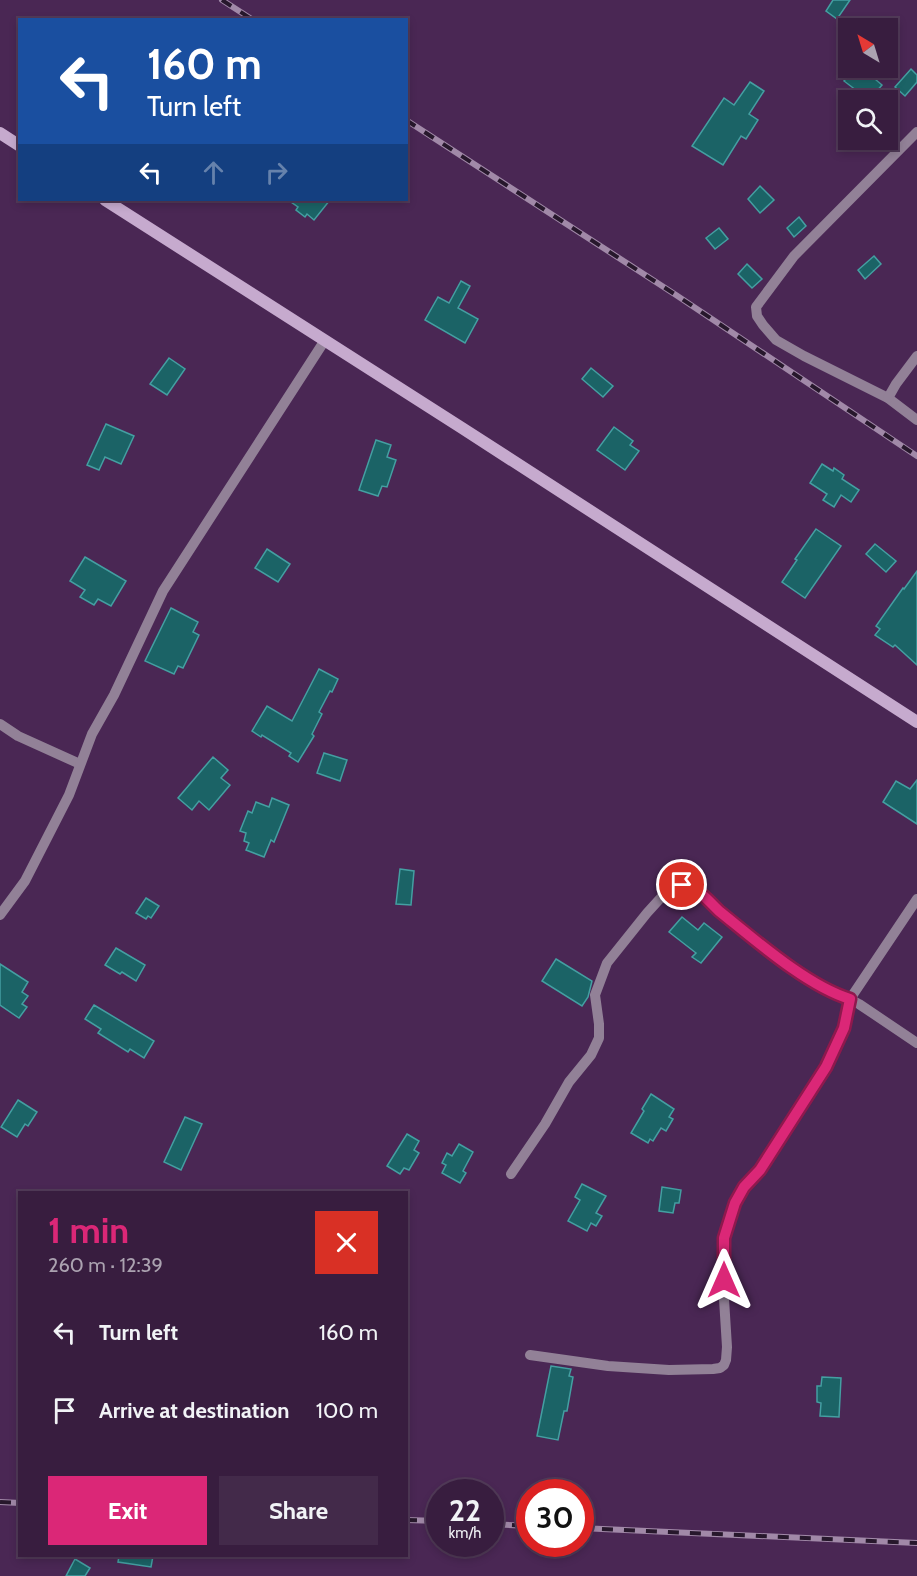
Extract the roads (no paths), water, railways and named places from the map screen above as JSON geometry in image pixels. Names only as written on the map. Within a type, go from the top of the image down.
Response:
[{"type":"street","points":[[917,132],[794,256],[756,308],[757,316],[763,326],[777,340],[888,398],[917,420]]},
{"type":"street","points":[[0,134],[18,145]]},
{"type":"street","points":[[107,201],[917,722]]},
{"type":"street","points":[[0,915],[25,881],[69,795],[92,734],[114,695],[163,591],[325,340]]},
{"type":"street","points":[[888,398],[917,356]]},
{"type":"street","points":[[0,724],[18,736],[80,764]]},
{"type":"street","points":[[511,1174],[570,1082],[591,1055],[598,1038],[599,1024],[595,995],[607,963],[667,891],[682,885],[694,887],[718,910],[806,977],[850,999],[917,1043]]},
{"type":"street","points":[[530,1355],[608,1366],[669,1370],[713,1370],[724,1365],[727,1347],[724,1238],[735,1203],[744,1187],[760,1170],[826,1067],[844,1028],[850,999],[917,899]]},
{"type":"railway","points":[[222,0],[250,18]]},
{"type":"railway","points":[[408,121],[676,295],[917,456]]},
{"type":"railway","points":[[0,1502],[18,1503]]},
{"type":"railway","points":[[408,1520],[426,1521]]},
{"type":"railway","points":[[504,1525],[516,1525]]},
{"type":"railway","points":[[594,1529],[917,1543]]}]
